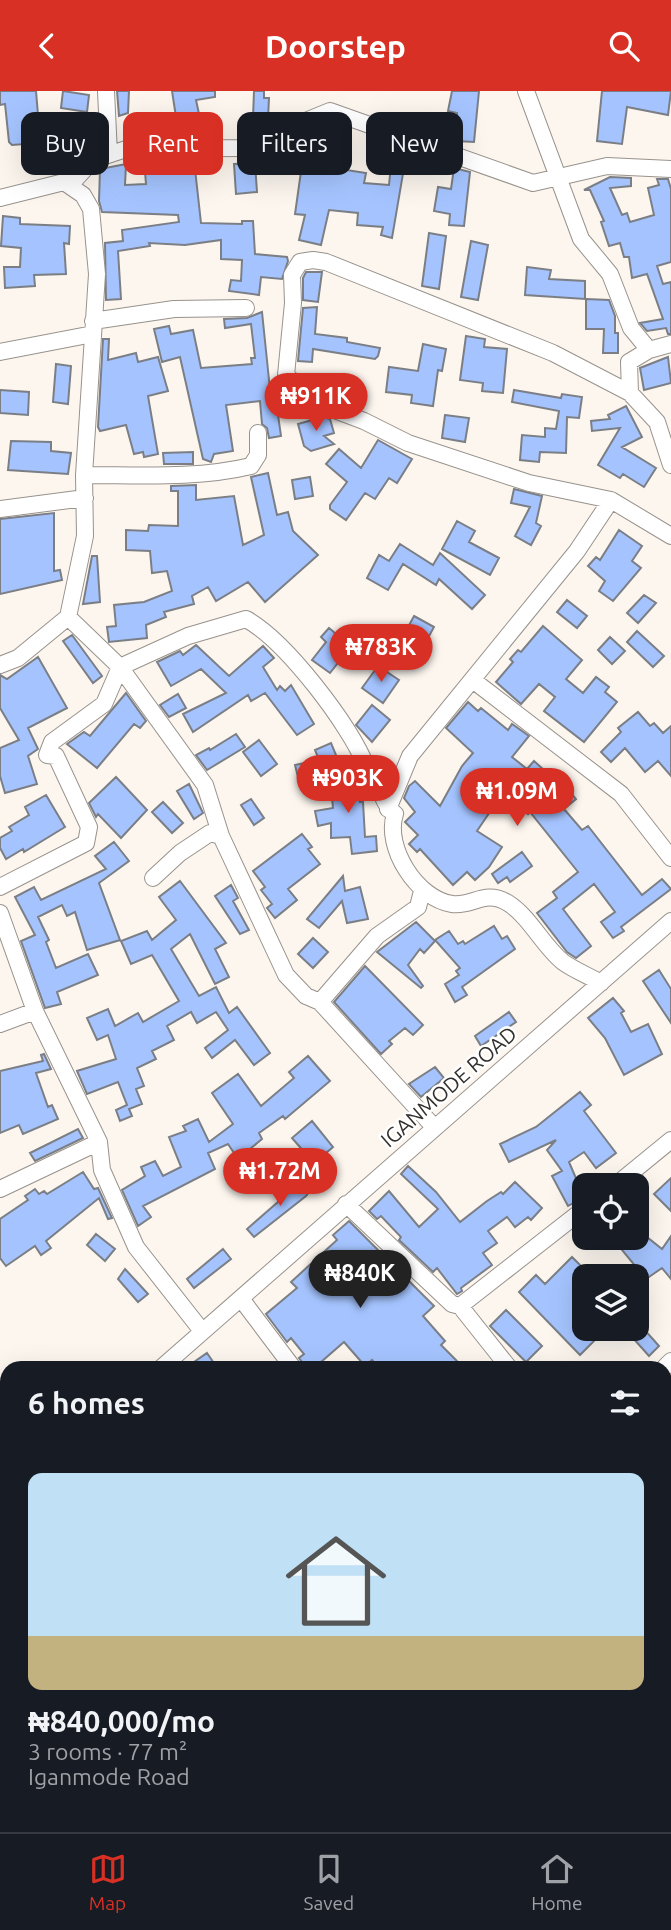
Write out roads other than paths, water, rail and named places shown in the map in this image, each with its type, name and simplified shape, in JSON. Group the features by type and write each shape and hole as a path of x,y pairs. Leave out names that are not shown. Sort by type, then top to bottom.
{"street":[{"path":"106,91 107,112"},
{"path":"526,91 556,178 581,239 610,274 631,328 649,350"},
{"path":"109,154 126,149 165,147 240,148 330,111 533,183 607,166 671,169"},
{"path":"71,184 79,175"},
{"path":"0,198 53,183 71,184 91,209 97,275 84,475 85,536 68,617 18,658 0,665"},
{"path":"671,465 657,422 630,393 553,353 326,262 313,260 300,263 292,275 293,303 286,375 307,391 316,403 364,421 408,443 529,483 611,500 671,535"},
{"path":"0,352 174,309 246,308"},
{"path":"630,393 629,362 649,350 671,344"},
{"path":"84,475 216,472 251,466 258,455 258,433"},
{"path":"0,509 85,498"},
{"path":"388,809 410,756 474,681 577,551 611,500"},
{"path":"68,617 120,667 205,785 221,836 286,975 306,996 320,1003 434,1128"},
{"path":"0,887 86,843 89,827 56,757 47,755 52,742 104,704 120,667 188,636 237,620 250,621 316,685 367,768 375,775 388,809 394,814 390,827 403,862 422,891 450,904 464,904 481,896 509,904 563,962 601,983"},
{"path":"474,681 621,794 671,858"},
{"path":"153,879 180,853 210,832 221,836"},
{"path":"320,1003 377,936 418,907 422,891"},
{"path":"0,913 34,1011 99,1142 103,1170 136,1247 202,1331"},
{"name":"IGANMODE ROAD","path":"169,1361 242,1300 346,1204 671,921"},
{"path":"0,1024 34,1011"},
{"path":"631,1173 671,1140"},
{"path":"0,1189 99,1142"},
{"path":"346,1204 452,1304 460,1306 504,1361"},
{"path":"460,1306 572,1218"},
{"path":"242,1300 288,1361"}]}
